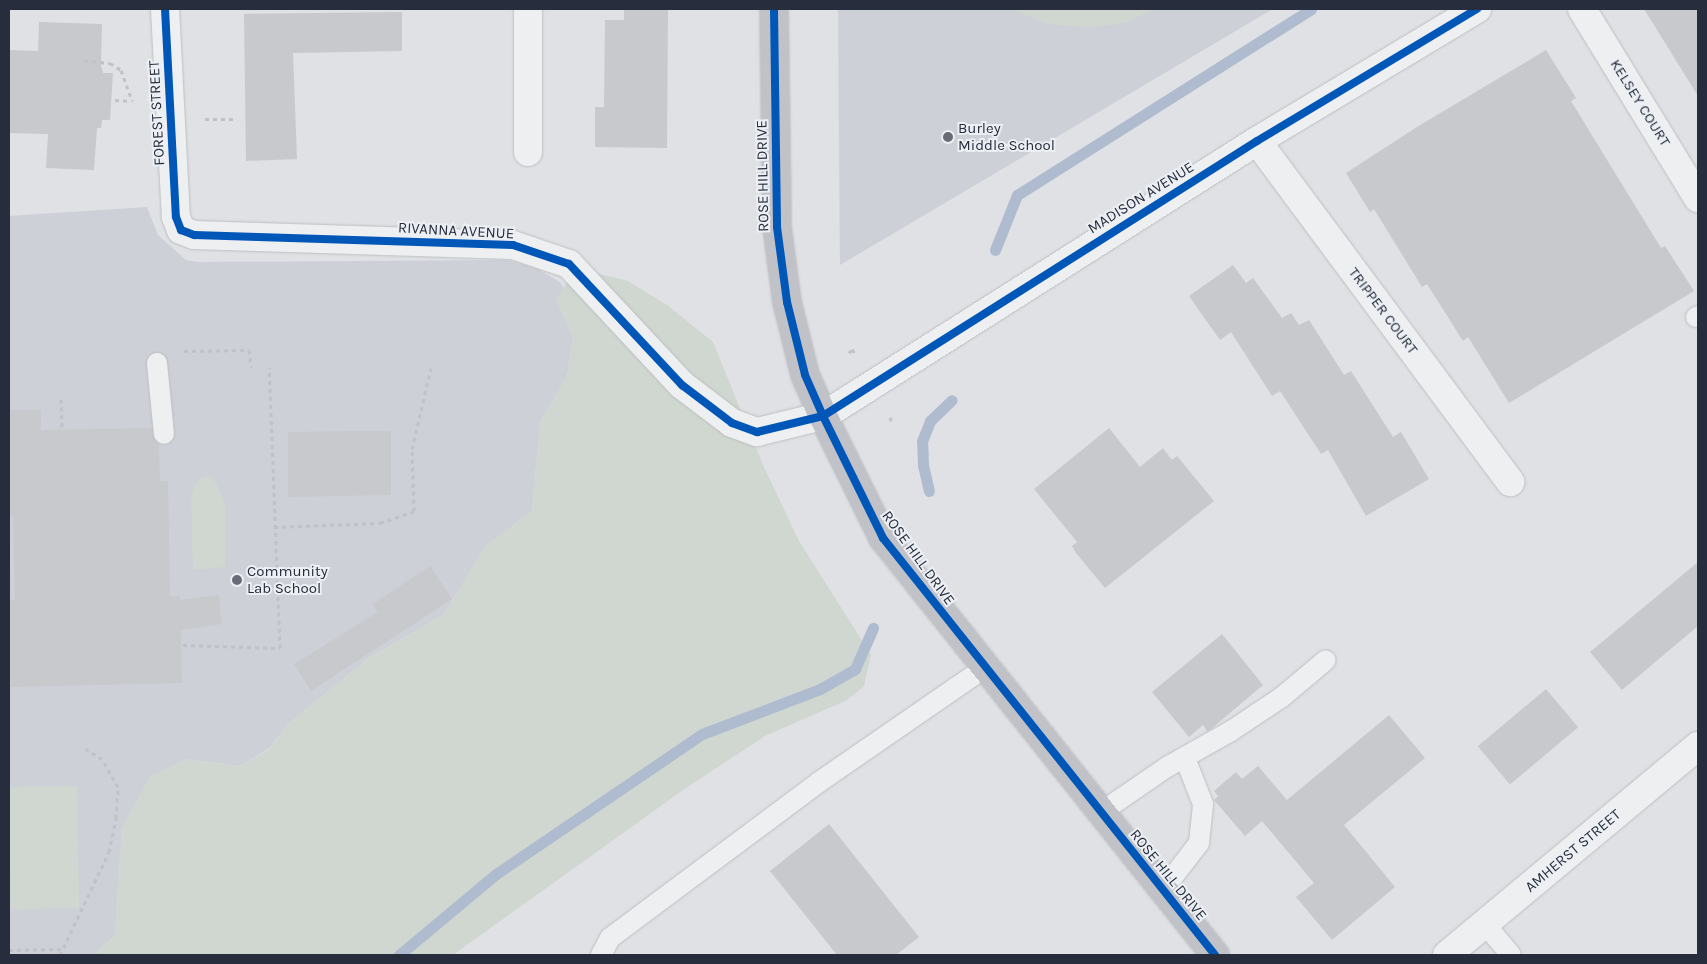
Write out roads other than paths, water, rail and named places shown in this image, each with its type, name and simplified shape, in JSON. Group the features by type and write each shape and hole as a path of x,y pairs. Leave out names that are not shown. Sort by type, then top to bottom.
{"street":[{"name":"FOREST STREET","path":"165,9 176,217"},
{"path":"528,9 528,152"},
{"name":"ROSE HILL DRIVE","path":"774,9 777,228 787,302 806,375 822,416 883,538 984,668 1215,955"},
{"name":"MADISON AVENUE","path":"822,416 1257,141 1477,9"},
{"name":"KELSEY COURT","path":"1582,9 1698,198"},
{"name":"TRIPPER COURT","path":"1257,141 1510,482"},
{"name":"RIVANNA AVENUE","path":"176,217 181,230 194,235 513,245 569,264 682,385 732,423 757,432 822,416"},
{"name":"AMHERST STREET","path":"1447,955 1698,746"}],"lane":[{"path":"157,363 164,434"},
{"path":"1100,813 1282,697 1326,660"},
{"path":"601,955 610,938 819,782 984,668"},
{"path":"1163,890 1199,843 1203,804 1185,758"},
{"path":"1485,924 1511,955"}],"waterway":[{"path":"995,250 1017,195 1311,9"},
{"path":"929,491 923,465 922,441 930,421 952,400"},
{"path":"399,955 496,874 702,734 820,689 855,669 873,628"}],"place":[{"name":"Burley Middle School","path":"948,137"},
{"name":"Community Lab School","path":"237,580"}]}
